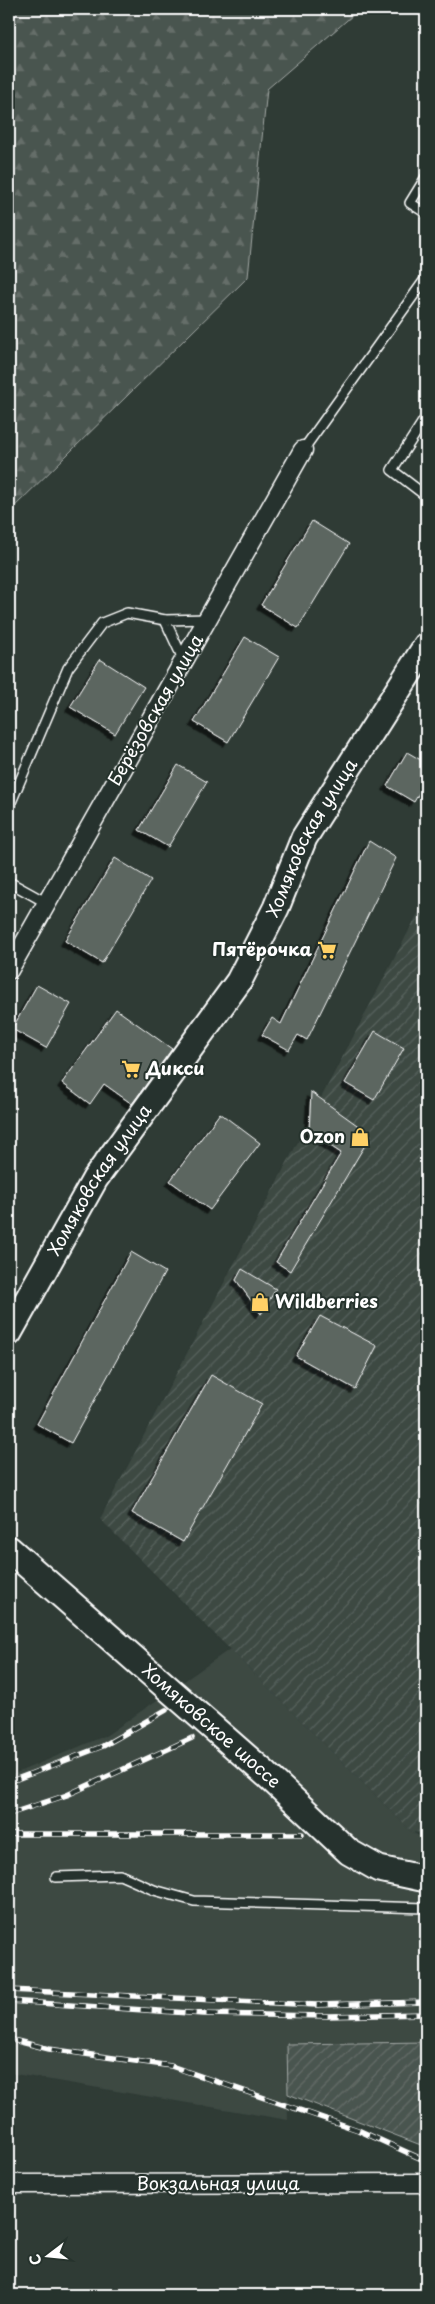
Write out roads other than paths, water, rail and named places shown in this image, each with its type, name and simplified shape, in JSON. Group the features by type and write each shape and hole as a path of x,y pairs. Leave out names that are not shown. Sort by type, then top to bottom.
{"street":[{"name":"Берёзовская улица","path":"9,970 303,450"},
{"name":"Хомяковская улица","path":"9,1333 95,1179 239,981 276,908 304,838 426,646"},
{"name":"Хомяковское шоссе","path":"9,1550 267,1775 348,1852 379,1869 426,1879"},
{"name":"Вокзальная улица","path":"9,2184 426,2183"}],"lane":[{"path":"426,177 410,202 426,213"},
{"path":"303,450 426,278"},
{"path":"426,416 392,470 426,496"},
{"path":"9,806 68,668 102,622 127,613 165,620 207,619"},
{"path":"165,620 184,661"},
{"path":"9,882 47,903"},
{"path":"56,1877 120,1876 154,1890 194,1901 426,1908"}],"railway":[{"path":"9,1782 103,1746 166,1710"},
{"path":"9,1814 67,1795 192,1738"},
{"path":"9,1834 302,1834"},
{"path":"9,1990 317,2005 426,2002"},
{"path":"9,2001 204,2014 328,2016 426,2014"},
{"path":"9,2039 49,2049 171,2066 358,2130 426,2161"}],"place":[{"name":"Пятёрочка","path":"327,950"},
{"name":"Дикси","path":"131,1069"},
{"name":"Ozon","path":"360,1137"},
{"name":"Wildberries","path":"260,1302"}]}
